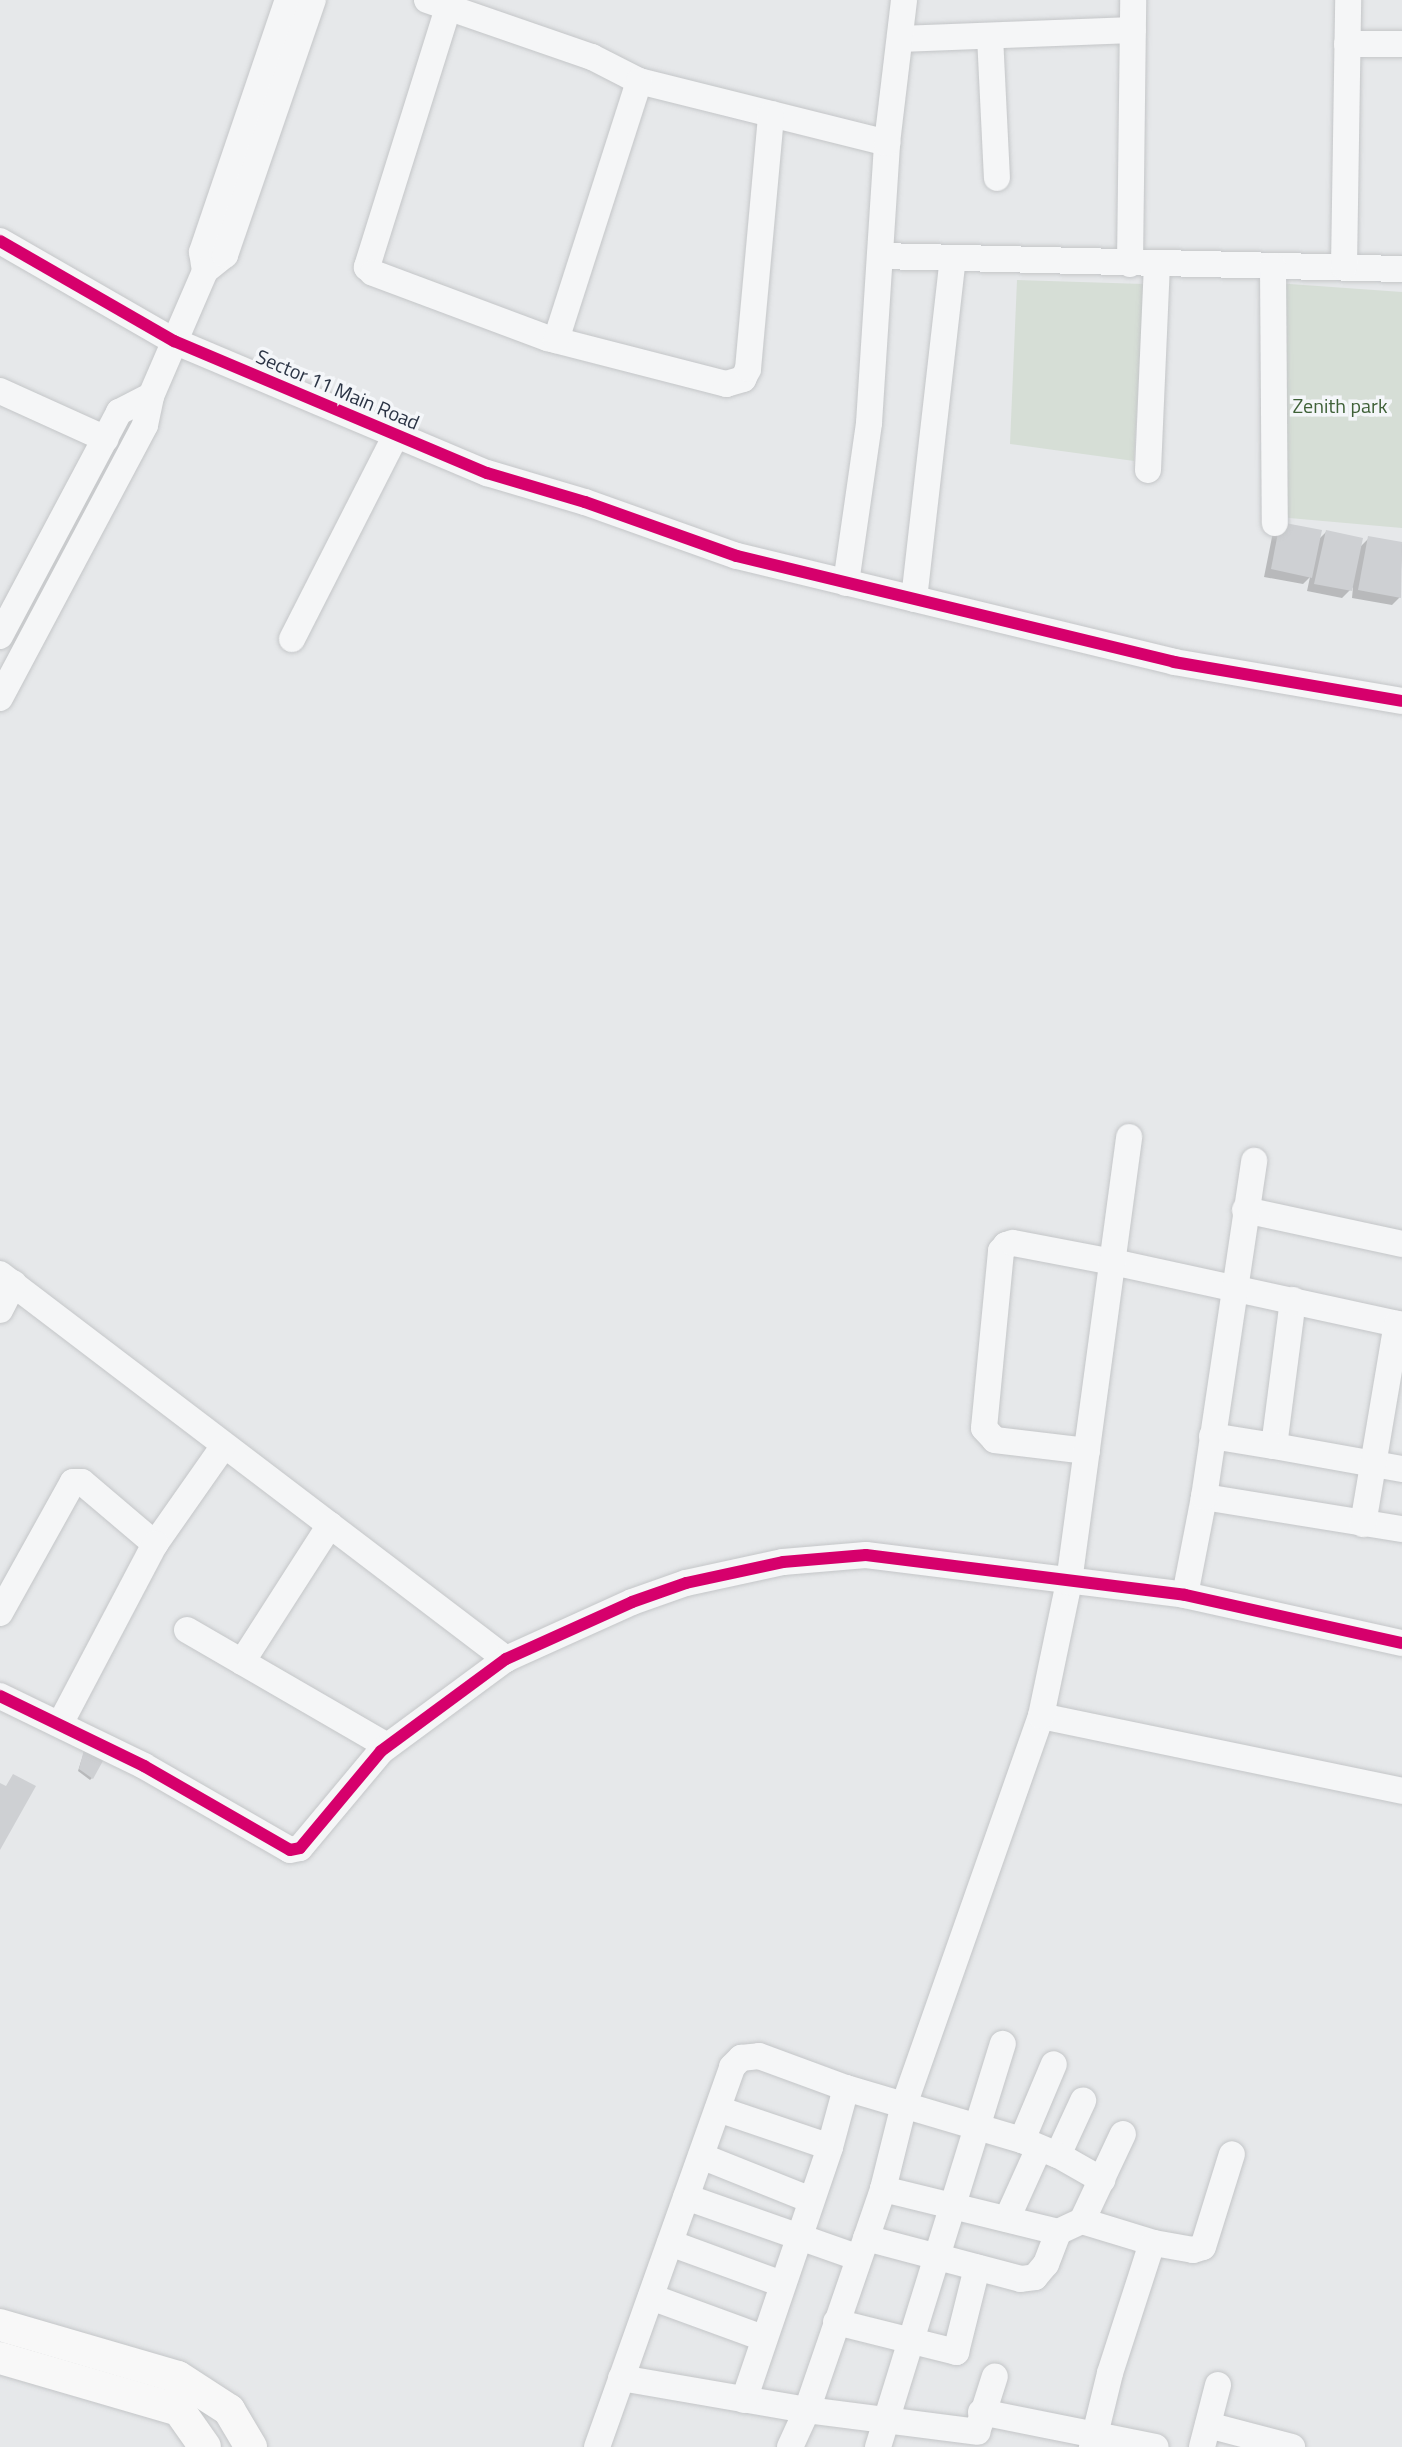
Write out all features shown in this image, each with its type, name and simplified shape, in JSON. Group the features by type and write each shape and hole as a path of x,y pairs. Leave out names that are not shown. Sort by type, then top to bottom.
{"main road":[{"path":"0,2325 178,2377 229,2410 251,2447"},
{"path":"0,2358 179,2410 205,2447"}],"street":[{"path":"205,271 202,252 288,0"},
{"path":"0,698 145,425 151,396 205,271 225,255 313,0"},
{"path":"846,583 869,423 887,143 904,0"},
{"path":"1130,264 1133,0"},
{"path":"1344,267 1348,0"},
{"path":"771,114 748,369 743,379 726,384 556,340 373,273 367,267 438,2 592,57 639,81 771,114 887,143"},
{"path":"900,39 1133,30"},
{"path":"990,36 997,178"},
{"path":"1347,44 1402,44"},
{"path":"556,340 639,81"},
{"name":"Sector 11 Main Road","path":"0,241 174,341 487,473 585,502 737,556 1174,662 1402,701"},
{"path":"880,256 1402,269"},
{"path":"914,599 953,258"},
{"path":"1148,470 1157,265"},
{"path":"1273,266 1275,523"},
{"path":"0,391 106,439"},
{"path":"0,636 119,412 151,396"},
{"path":"292,639 396,435"},
{"path":"790,2447 807,2410 883,2189 904,2105 1041,1716 1069,1582 1129,1137"},
{"path":"1185,1595 1204,1497 1254,1161"},
{"path":"1245,1210 1402,1244"},
{"path":"1087,1451 995,1440 984,1428 1001,1251 1013,1243 1399,1324 1363,1524"},
{"path":"0,1310 7,1278 223,1447 506,1659"},
{"path":"1274,1446 1293,1300"},
{"path":"1212,1436 1402,1469"},
{"path":"60,1724 155,1544 223,1447"},
{"path":"0,1613 73,1482 82,1482 155,1544"},
{"path":"1204,1497 1402,1529"},
{"path":"242,1662 330,1525"},
{"path":"0,1696 144,1766 290,1850 300,1848 387,1746 506,1659 632,1602 686,1583 813,1557 866,1555 1185,1595 1402,1641"},
{"path":"187,1630 387,1746"},
{"path":"1041,1716 1402,1791"},
{"path":"878,2447 1003,2044"},
{"path":"597,2447 732,2067 741,2058 759,2056 846,2088 1040,2148 1102,2180"},
{"path":"1007,2219 1040,2148 1054,2064"},
{"path":"744,2400 830,2147 846,2088"},
{"path":"1040,2148 1083,2101"},
{"path":"718,2109 830,2147"},
{"path":"883,2189 1058,2232 1082,2221 1123,2134"},
{"path":"1082,2221 1154,2243 1193,2250 1203,2247 1232,2154"},
{"path":"701,2156 811,2200"},
{"path":"686,2197 799,2237 937,2257 1021,2279 1035,2277 1046,2264 1058,2232"},
{"path":"670,2243 782,2284"},
{"path":"1094,2440 1110,2373 1154,2243"},
{"path":"836,2322 956,2352 977,2268"},
{"path":"651,2297 763,2338"},
{"path":"978,2430 995,2376"},
{"path":"621,2378 807,2410 1153,2447"},
{"path":"1218,2385 1205,2436 1292,2447"}],"green space":[{"path":"1017,280 1144,284 1134,461 1010,444"},
{"name":"Zenith park","path":"1276,283 1402,292 1402,528 1278,517"}],"building":[{"path":"1280,522 1322,530 1312,578 1271,569"},
{"path":"1326,530 1363,538 1352,591 1314,584"},
{"path":"1368,536 1402,542 1401,598 1358,590"},
{"path":"84,1750 104,1759 93,1779 79,1769"},
{"path":"13,1774 36,1786 0,1850 0,1783 6,1786"}],"cycle path":[{"path":"0,241 174,341 487,473 585,502 737,556 1174,662 1402,701"},
{"path":"0,1696 144,1766 290,1850 300,1848 381,1751 506,1659 632,1602 686,1583 783,1562 866,1555 1185,1595 1402,1643"}]}
